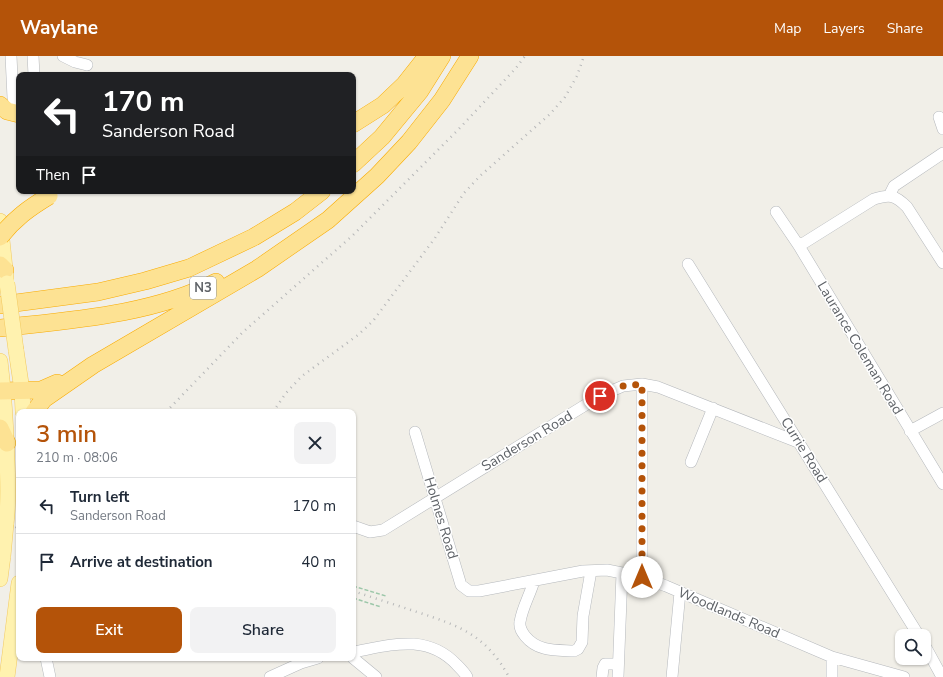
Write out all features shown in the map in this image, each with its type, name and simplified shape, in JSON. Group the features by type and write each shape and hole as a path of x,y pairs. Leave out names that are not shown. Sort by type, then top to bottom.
{"highway":[{"path":"356,114 378,100 426,56"},
{"path":"356,122 383,105 404,86 426,56"},
{"path":"356,161 382,137 420,91 442,56"},
{"name":"N3","path":"356,193 377,176 409,142 442,100 470,56"},
{"path":"0,105 7,111 16,113"},
{"path":"2,391 41,390 48,388 93,365 257,269 328,220 377,176"},
{"path":"1,230 30,207 54,194"},
{"name":"N3","path":"0,305 98,292 145,281 189,268 254,237 295,212 318,194"},
{"name":"N3","path":"0,328 97,317 152,305 202,289 251,264 326,217 355,194"},
{"path":"36,409 44,399 93,365"}],"main road":[{"path":"1,230 4,272 22,390 23,409"},
{"path":"0,361 4,487 3,556 0,579"},
{"path":"7,677 16,606"}],"street":[{"path":"11,56 13,98 16,101"},
{"path":"33,56 34,72"},
{"path":"63,56 75,62 87,65"},
{"path":"939,117 943,129"},
{"path":"889,196 894,186 943,153"},
{"path":"799,246 874,199 894,196 907,207 943,263"},
{"name":"Laurance Coleman Road","path":"776,212 799,246 910,432 943,484"},
{"name":"Currie Road","path":"688,264 915,629"},
{"path":"642,384 642,577"},
{"name":"Sanderson Road","path":"356,527 370,532 383,530 600,396 623,386 642,384 658,387 800,443"},
{"path":"691,462 713,408"},
{"path":"910,432 943,413"},
{"name":"Holmes Road","path":"414,432 460,585 469,591 478,591"},
{"name":"Woodlands Road","path":"478,591 591,571 606,570 622,572 642,577 680,592 832,657 904,677"},
{"path":"534,581 522,615 520,624 521,631 535,646 541,648 574,651 578,649 582,642 583,616 591,571"},
{"path":"618,677 622,572"},
{"path":"672,677 680,592"},
{"path":"356,651 403,643 420,644 438,650 452,660 467,677"},
{"path":"832,657 832,677"},
{"path":"931,657 942,677"},
{"path":"356,660 376,677"},
{"path":"47,661 50,677"},
{"path":"270,677 301,661"},
{"path":"602,677 605,664 618,664"}],"path":[{"path":"356,587 386,596"},
{"path":"356,599 381,607"}],"railway":[{"path":"169,409 243,332 351,237 456,132 516,68 525,56"},
{"path":"275,409 286,393 302,376 358,335 373,321 435,238 464,193 480,176 550,114 565,97 577,76 584,56"},
{"path":"0,537 16,528"},
{"path":"356,592 446,622 470,634 491,651 509,677"}],"route":[{"path":"600,396 623,386 642,384 642,577"}]}
